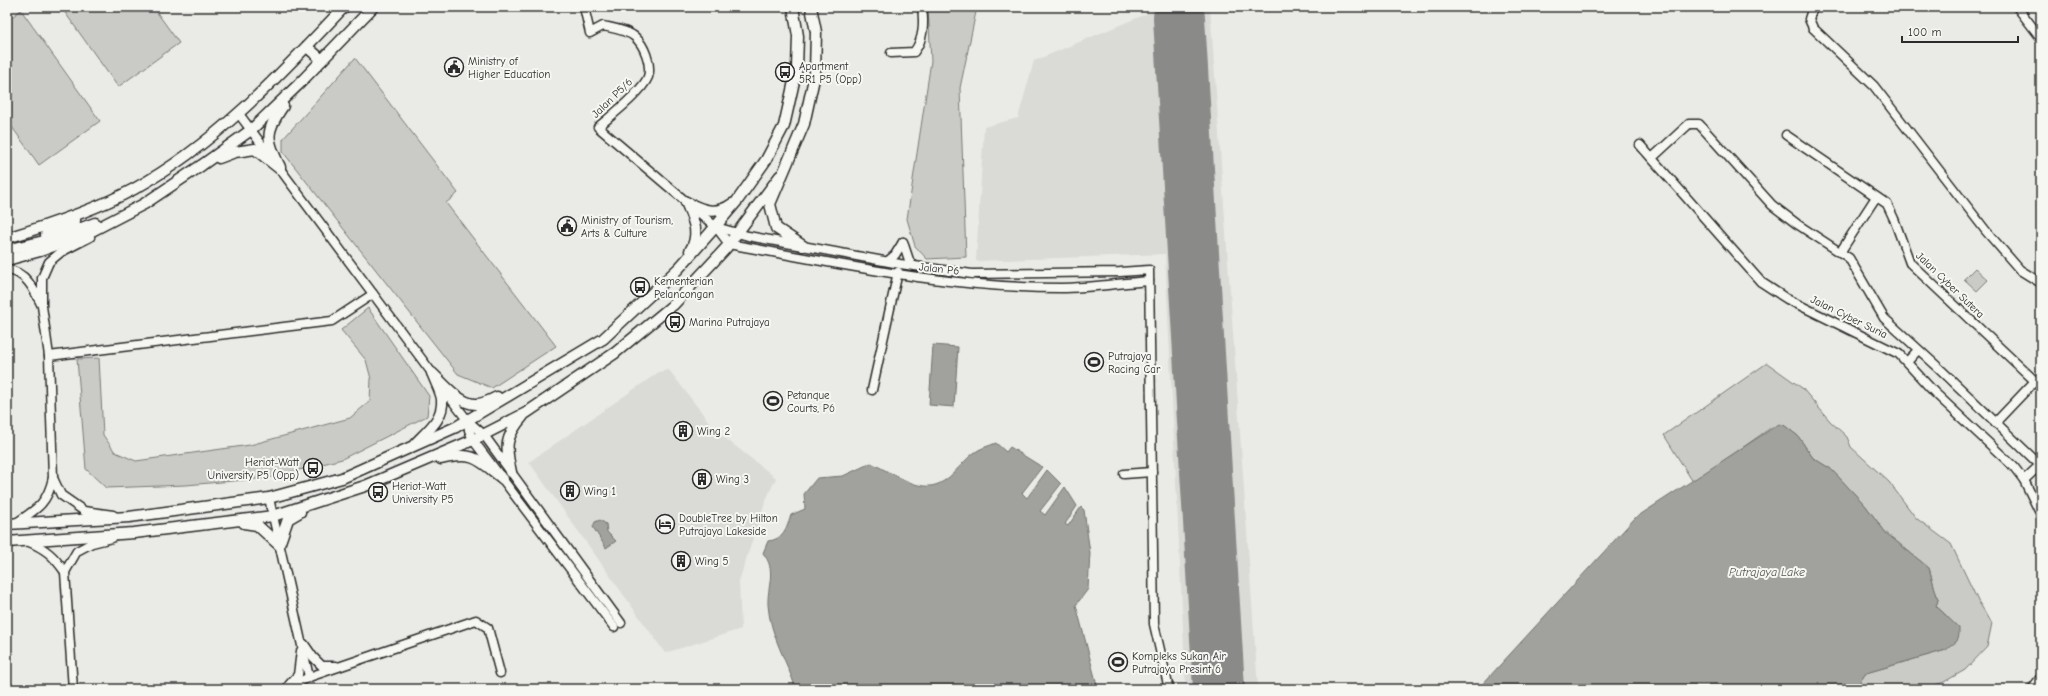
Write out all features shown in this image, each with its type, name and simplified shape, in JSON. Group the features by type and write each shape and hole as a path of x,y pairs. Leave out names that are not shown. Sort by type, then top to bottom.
{"street":[{"path":"9,249 78,220 178,162 239,114 307,47 344,7"},
{"path":"11,524 41,506 50,493 54,478 49,356 42,306 42,278 49,262 62,252 117,223 251,130 373,7"},
{"name":"Jalan P5/6","path":"584,7 590,33 603,26 635,36 644,48 648,60 648,76 636,93 598,127 716,226"},
{"path":"11,524 129,517 269,498 342,478 468,421 537,380 603,338 679,268 737,201 766,160 784,126 797,68 798,36 792,7"},
{"path":"803,246 776,228 773,221 770,204 780,176 804,124 810,103 815,74 816,32 811,7"},
{"path":"891,53 914,52 918,47 922,36 922,7"},
{"path":"1809,7 1812,10 1809,19 1813,28 1874,86 1991,236 2020,270 2041,283"},
{"path":"2017,7 2041,38"},
{"path":"307,47 322,60"},
{"path":"280,169 269,144 271,123 298,84"},
{"path":"239,114 468,421 484,435 507,476"},
{"path":"1652,158 1689,124 1700,124 1772,204 1797,224 1841,251 1849,258 1884,318 2041,466 2024,480"},
{"name":"Jalan Cyber Sutera","path":"1786,135 1887,204 1910,264 2038,383"},
{"name":"Jalan Cyber Suria","path":"1640,145 1766,286 1787,299 1899,354 1934,392 2014,467 2024,480 2041,515"},
{"path":"9,249 52,239 90,226 137,202 202,165 234,152 255,149 280,169"},
{"path":"7,542 134,532 235,522 273,516 314,504 365,486 418,465 484,435 526,413 615,353 665,312 729,244 780,176"},
{"path":"7,238 71,217 133,189"},
{"path":"1841,251 1876,197"},
{"path":"686,202 705,211 716,212 727,208 737,201"},
{"path":"679,268 694,245 696,236 695,223 686,202"},
{"path":"7,260 40,252 86,234 144,204"},
{"path":"716,226 729,244"},
{"name":"Jalan P6","path":"716,226 737,234 888,262 972,274 1120,272 1149,270 1149,281 1062,288 980,284 897,275 729,244"},
{"path":"888,262 895,255 903,242 912,265"},
{"path":"872,390 900,264"},
{"path":"7,270 14,271 25,278 33,288 42,306"},
{"path":"1149,281 1154,624 1169,689"},
{"path":"49,356 327,322 332,321 373,294"},
{"path":"1907,362 1918,350"},
{"path":"432,373 462,400 473,404 489,401 537,380"},
{"path":"409,449 437,422 441,412 442,399 432,373"},
{"path":"1995,423 2038,383"},
{"path":"507,476 506,446 508,436 526,413"},
{"path":"468,421 469,430 473,440 507,476 617,625"},
{"path":"418,465 456,456 470,456 507,476"},
{"path":"1124,474 1152,472"},
{"path":"54,478 61,494 84,511 129,517"},
{"path":"269,498 302,640 309,677"},
{"path":"279,545 288,519 314,504"},
{"path":"235,522 257,525 279,545"},
{"path":"65,572 77,551 92,543 134,532"},
{"path":"27,541 46,549 56,559 65,572 73,689"},
{"path":"286,689 309,677 476,620 482,622 488,628 500,673"},
{"path":"302,640 322,666 342,666"},
{"path":"286,689 298,675 302,640"},
{"path":"2032,689 2041,677"}],"shaded area":[{"path":"61,7 153,7 179,43 118,87"},
{"path":"928,7 977,7 960,88 966,257 927,259 915,246 907,219 931,61"},
{"path":"1163,7 1210,7 1258,689 1186,689 1165,254 976,261 984,127 1018,118 1034,61"},
{"path":"21,10 100,121 39,165 7,120 7,21"},
{"path":"355,58 458,193 446,203 556,346 492,388 458,374 283,152 283,139"},
{"path":"1975,268 1988,280 1977,291 1964,279"},
{"path":"368,308 429,396 427,416 342,459 268,478 186,485 106,488 86,469 77,359 99,358 103,435 115,452 136,461 250,445 350,418 370,401 371,379 366,360 341,330"},
{"path":"1767,363 1802,388 1830,421 1847,437 1851,447 1889,482 1916,518 1951,544 1978,601 1992,623 1987,647 1965,670 1944,682 1923,689 1855,689 1866,673 1946,650 1948,617 1936,606 1938,600 1929,568 1886,533 1865,505 1831,469 1813,458 1798,436 1785,426 1772,427 1693,482 1664,435"},
{"name":"DoubleTree by Hilton Putrajaya Lakeside","path":"669,370 716,431 776,478 765,502 739,581 741,629 665,653 529,462 659,372"}],"water":[{"path":"933,345 958,347 954,407 929,405"},
{"name":"Putrajaya Lake","path":"1779,424 1785,426 1798,436 1813,458 1831,469 1865,505 1886,533 1929,568 1938,600 1936,606 1959,628 1957,641 1946,650 1866,673 1855,689 1478,689 1635,518"},
{"path":"996,443 1006,452 1010,447 1042,467 1022,493 1027,498 1047,470 1061,484 1040,511 1045,515 1065,487 1077,506 1065,524 1068,526 1081,507 1084,510 1090,553 1088,589 1076,605 1098,689 796,689 779,648 769,616 768,598 770,566 763,553 768,541 777,538 784,532 791,515 805,509 804,494 817,478 843,476 871,463 912,483 928,486 936,485 950,476 976,451"},
{"path":"600,520 606,524 607,532 616,541 606,548 593,527 595,522"}],"runway":[{"path":"1179,18 1219,689"}],"place":[{"name":"Ministry of Higher Education","path":"454,67"},
{"name":"Apartment 5R1 P5 (Opp)","path":"785,72"},
{"name":"Ministry of Tourism, Arts & Culture","path":"567,226"},
{"name":"Kementerian Pelancongan","path":"640,287"},
{"name":"Marina Putrajaya","path":"675,322"},
{"name":"Putrajaya Racing Car","path":"1094,362"},
{"name":"Petanque Courts, P6","path":"773,401"},
{"name":"Wing 2","path":"683,431"},
{"name":"Heriot-Watt University P5 (Opp)","path":"313,468"},
{"name":"Wing 3","path":"702,479"},
{"name":"Wing 1","path":"570,491"},
{"name":"Heriot-Watt University P5","path":"378,492"},
{"name":"DoubleTree by Hilton Putrajaya Lakeside","path":"665,524"},
{"name":"Wing 5","path":"681,561"},
{"name":"Kompleks Sukan Air Putrajaya Presint 6","path":"1118,662"}]}
